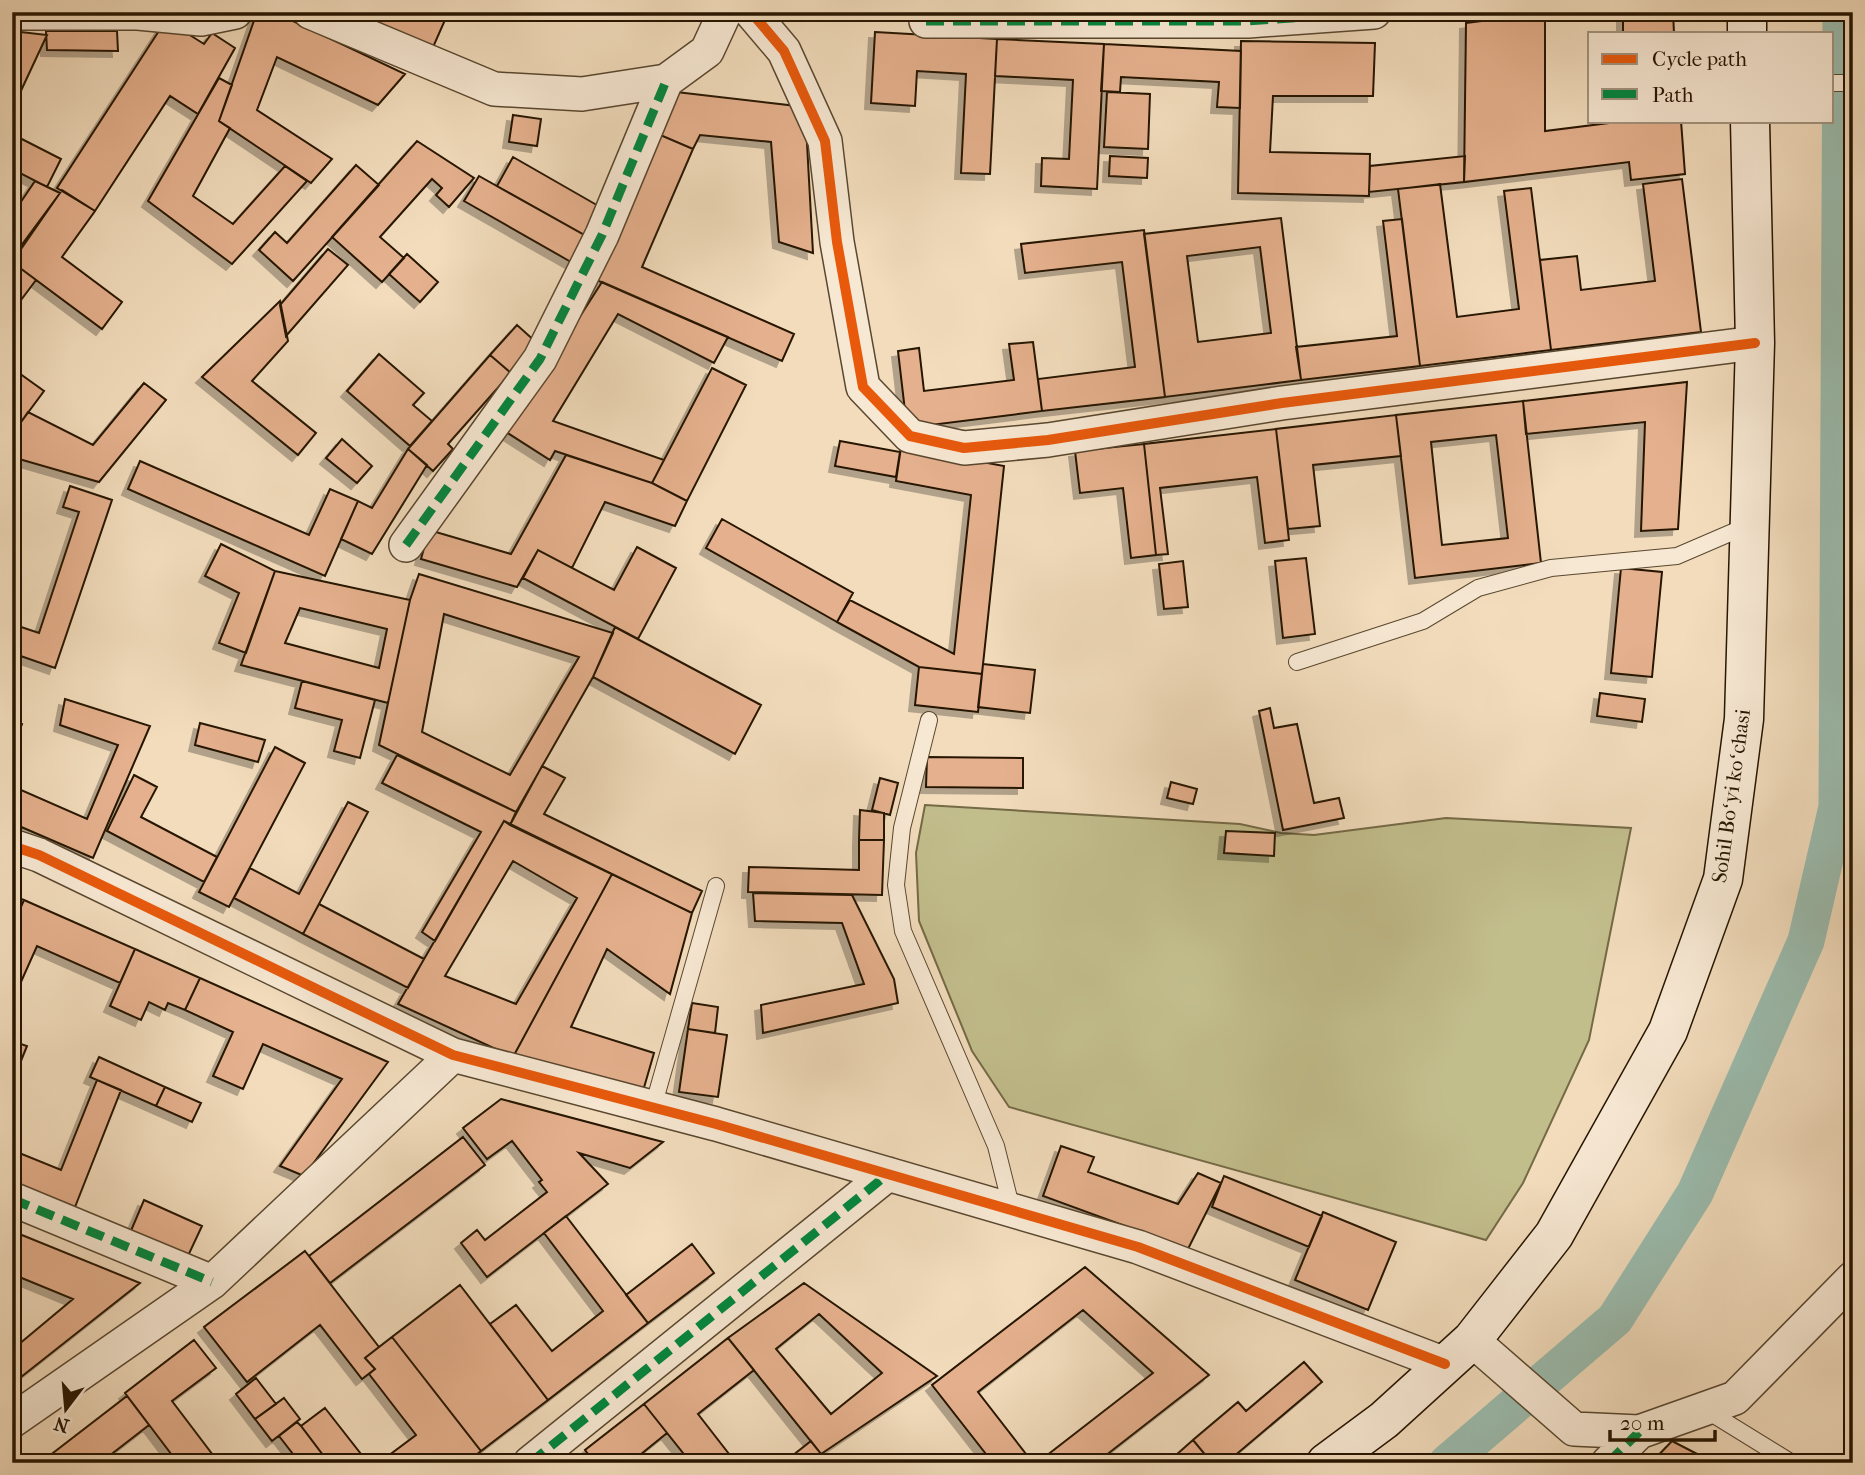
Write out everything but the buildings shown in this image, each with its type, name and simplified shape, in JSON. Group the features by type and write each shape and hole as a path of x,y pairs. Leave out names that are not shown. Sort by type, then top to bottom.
{"main road":[{"path":"1747,12 1748,32"},
{"name":"Sohil Boʻyi koʻchasi","path":"1326,1463 1384,1420 1459,1352 1554,1235 1668,1031 1723,880 1744,719 1755,343 1750,122"}],"street":[{"path":"12,13 138,13 201,19 235,12"},
{"path":"310,12 494,89 582,94 666,81 707,51 725,12"},
{"path":"751,12 785,51 825,141 837,242 863,387 910,436 964,447 1048,440 1282,403 1755,343"},
{"path":"926,22 1248,21 1374,12"},
{"path":"406,545 540,359 601,235 666,81"},
{"path":"12,846 51,861 453,1055 653,1107 1139,1247 1459,1352 1574,1429 1639,1432 1735,1398 1853,1279"},
{"path":"12,1421 212,1282 453,1055"},
{"path":"530,1463 888,1174"},
{"path":"12,1199 212,1282"},
{"path":"1608,1463 1639,1432"}],"lane":[{"path":"1834,83 1853,83"},
{"path":"1297,662 1423,621 1478,588 1551,568 1677,556 1749,524"},
{"path":"929,720 902,828 896,885 903,931 996,1146 1012,1210"},
{"path":"653,1107 716,886"},
{"path":"1704,1409 1792,1463"}],"shaded area":[{"path":"925,805 1240,824 1281,833 1314,835 1446,818 1631,828 1589,1040 1523,1183 1486,1240 1009,1107 972,1051 919,921 916,853"}],"waterway":[{"path":"1447,1463 1615,1319 1695,1193 1806,941 1837,807 1841,12"}],"marked path":[{"path":"926,21 1248,21 1374,12"},
{"path":"406,545 540,359 602,235 666,81"},
{"path":"530,1463 888,1174"},
{"path":"12,1199 212,1282"},
{"path":"1608,1463 1639,1432"}],"cycle path":[{"path":"751,12 784,51 825,141 837,242 863,387 910,436 964,448 1048,440 1282,403 1755,343"},
{"path":"12,846 39,855 453,1055 716,1124 1138,1247 1445,1364"}]}
